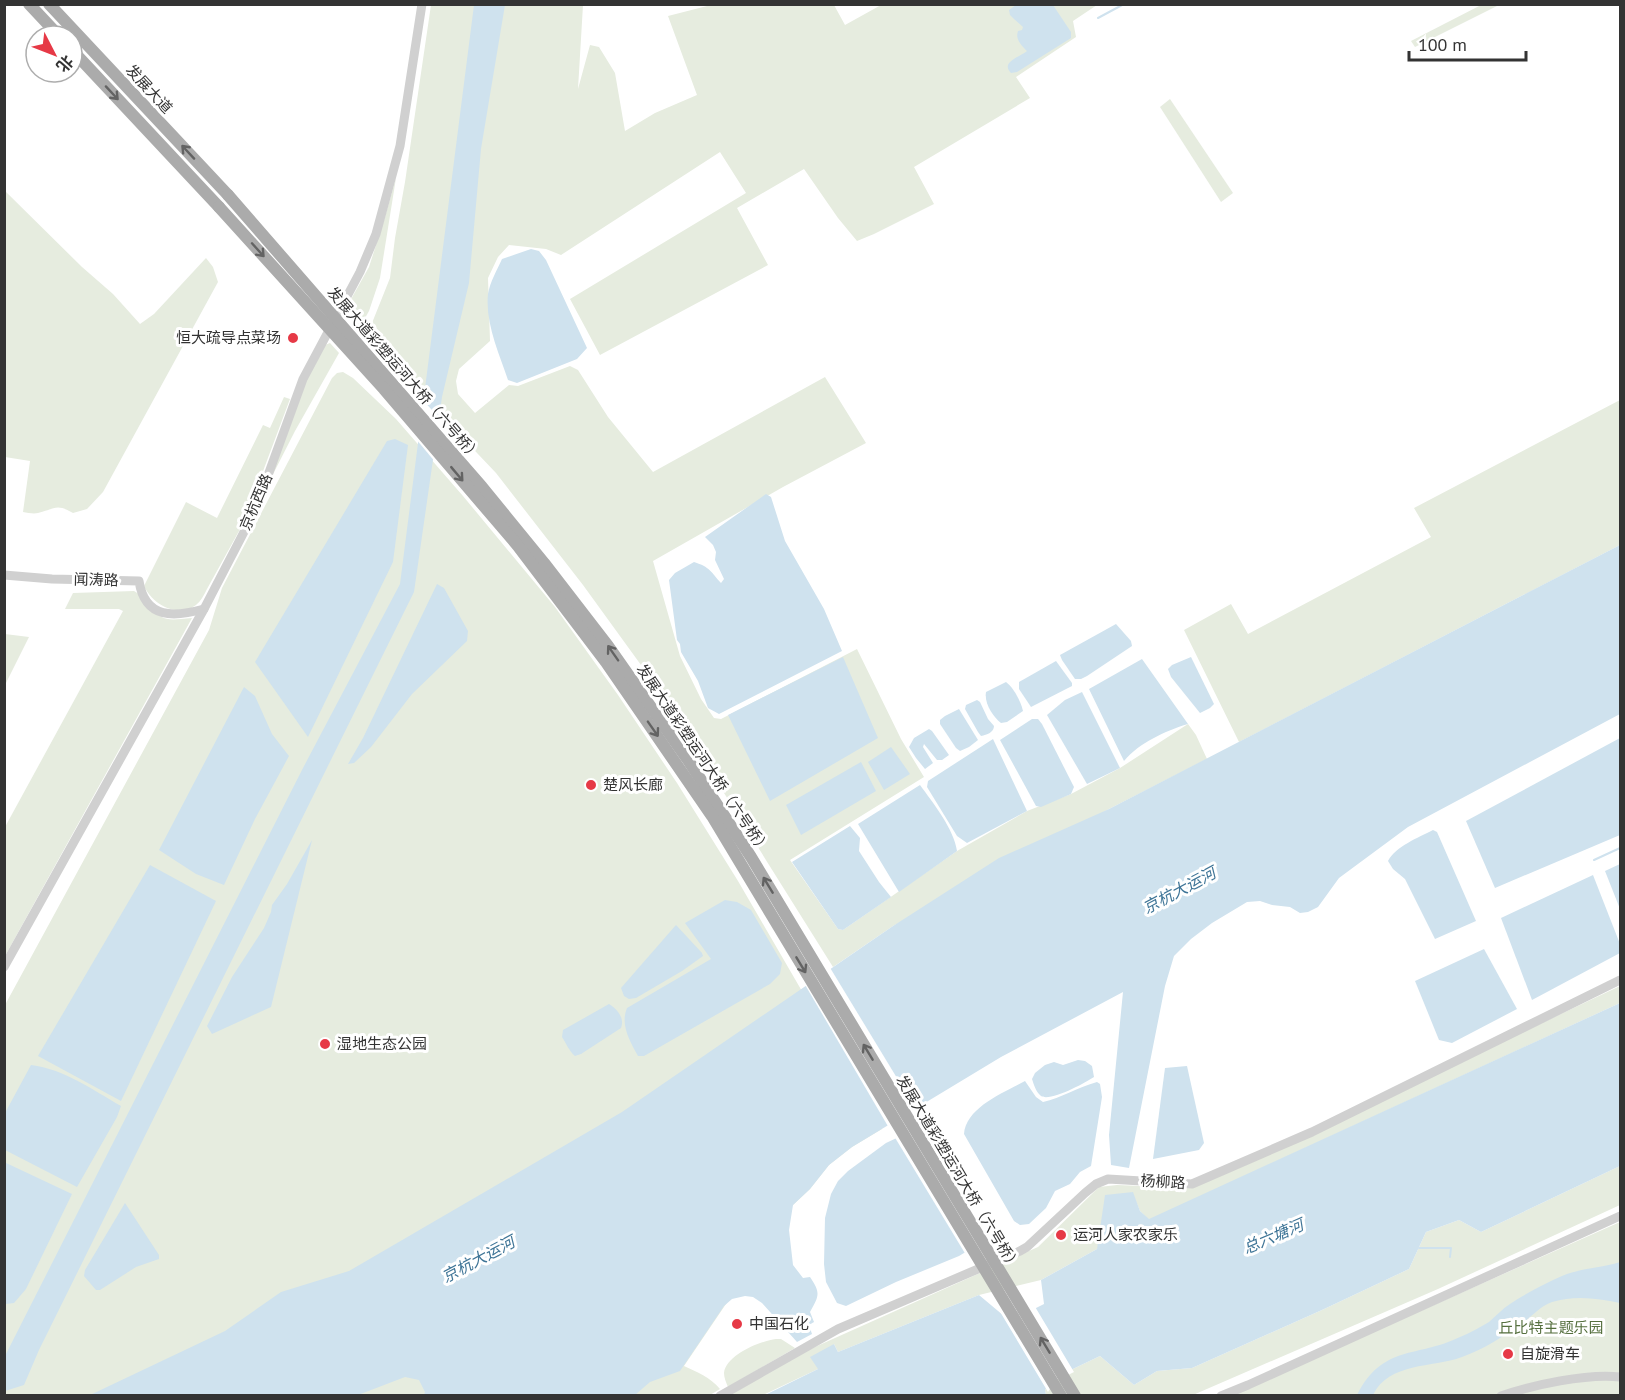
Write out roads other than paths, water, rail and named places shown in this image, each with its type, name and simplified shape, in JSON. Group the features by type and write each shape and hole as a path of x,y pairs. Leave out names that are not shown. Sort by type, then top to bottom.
{"main road":[{"path":"29,4 48,24"},
{"name":"发展大道","path":"49,4 228,195"},
{"name":"发展大道","path":"84,63 219,207"},
{"name":"发展大道彩塑运河大桥（六号桥）","path":"228,195 482,487 544,563 635,684 751,857 1075,1395"},
{"name":"发展大道彩塑运河大桥（六号桥）","path":"219,207 384,389 481,502 518,546 606,662 712,816 1061,1395"}],"street":[{"name":"京杭西路","path":"4,967 204,609 259,500 303,379 360,272 376,234 400,146 422,4"},
{"name":"闻涛路","path":"4,575 52,579 139,581 142,594 159,611 174,615 204,609"},
{"name":"杨柳路","path":"720,1395 838,1329 1020,1251 1035,1240 1084,1192 1102,1181 1108,1179 1192,1184 1312,1132 1620,980"},
{"path":"1221,1395 1248,1385 1620,1216"},
{"path":"1501,1395 1570,1380 1620,1377"}],"water":[{"path":"474,5 505,5 481,149 469,283 442,397 414,592 39,1350 24,1385 5,1391 5,1356 303,768 400,584"},
{"path":"1016,5 1053,5 1071,32 1071,38 1017,72 1011,73 1008,69 1009,63 1027,51 1017,37 1018,31 1023,27 1010,15 1009,10"},
{"path":"531,249 539,251 546,260 587,348 577,359 517,383 508,380 497,349 489,316 488,294 502,259"},
{"path":"395,439 408,445 393,562 308,737 255,662 387,441"},
{"path":"766,494 771,497 785,541 824,609 842,651 719,714 708,708 698,681 681,652 677,640 669,580 675,573 694,562 707,568 721,583 724,579 715,560 716,552 705,537"},
{"name":"京杭大运河","path":"1620,545 1620,714 1408,827 1339,878 1318,907 1300,913 1290,907 1260,901 1247,902 1191,939 1174,956 1165,986 1129,1168 1111,1165 1109,1135 1123,992 1001,1057 852,1147 829,1165 810,1189 793,1205 789,1230 793,1265 803,1278 810,1277 818,1295 810,1312 814,1322 809,1325 812,1334 797,1342 762,1303 753,1297 745,1296 732,1299 724,1306 680,1371 650,1382 635,1395 424,1395 425,1392 419,1380 405,1377 358,1395 88,1396 225,1331 281,1292 349,1271 622,1112 893,926 999,858 1109,809"},
{"path":"437,584 444,588 468,631 467,641 412,694 371,747 354,763 348,764 363,738"},
{"path":"1116,624 1131,641 1132,646 1087,676 1075,679 1060,655"},
{"path":"843,657 878,738 770,801 728,715"},
{"path":"1191,657 1214,704 1200,713 1171,677 1168,669"},
{"path":"1142,659 1188,724 1153,738 1124,761 1089,689"},
{"path":"1056,661 1072,686 1031,707 1019,689 1019,682"},
{"path":"1006,682 1017,695 1023,711 1007,722 1001,723 986,701 986,692"},
{"path":"244,687 255,696 272,734 289,756 255,819 224,885 196,874 159,850"},
{"path":"1082,692 1120,768 1087,784 1047,715 1065,700"},
{"path":"977,700 994,726 990,733 981,736 965,709 966,705"},
{"path":"959,709 978,740 960,751 940,724 940,720 945,716"},
{"path":"1032,719 1038,719 1042,724 1074,787 1071,794 1041,807 1036,806 1000,740"},
{"path":"929,729 949,755 942,760 937,760 924,744 923,747 933,763 925,769 909,747 914,738"},
{"path":"1620,738 1620,835 1495,888 1466,821"},
{"path":"993,739 1027,811 967,843 957,836 927,787 928,781"},
{"path":"891,747 910,774 884,790 868,762"},
{"path":"861,762 876,791 801,835 786,805"},
{"path":"920,785 947,825 957,851 899,892 858,824"},
{"path":"850,826 860,838 859,851 891,897 843,930 838,929 792,862"},
{"path":"1433,830 1437,832 1476,921 1435,939 1405,879 1393,869 1388,861 1396,851"},
{"path":"312,840 271,1007 212,1034 207,1026 232,977 264,928 272,905"},
{"path":"1620,864 1620,909 1605,871"},
{"path":"150,865 216,901 121,1101 38,1056"},
{"path":"1593,875 1620,944 1620,953 1532,1000 1501,918"},
{"path":"725,900 737,902 751,910 782,963 780,974 770,984 644,1056 638,1056 625,1027 627,1008 711,959 685,923"},
{"path":"676,925 703,956 636,998 629,999 624,996 621,988"},
{"path":"1484,949 1517,1009 1452,1043 1439,1040 1415,981"},
{"name":"总六塘河","path":"1620,1003 1620,1166 1481,1232 1459,1220 1426,1232 1409,1269 1322,1310 1192,1368 1157,1371 1134,1385 1100,1356 1052,1379 1045,1390 1046,1395 763,1396 818,1369 810,1357 834,1344 838,1352 979,1295 1010,1321 1044,1304 1041,1280 1097,1249 1105,1195 1133,1192 1140,1211 1149,1219"},
{"path":"609,1004 620,1014 621,1028 575,1056 562,1037 563,1030"},
{"path":"1078,1060 1085,1061 1092,1066 1094,1077 1059,1094 1045,1097 1039,1094 1032,1079 1035,1073 1045,1065 1054,1062 1063,1065"},
{"path":"31,1065 67,1076 121,1106 77,1187 5,1150 5,1113"},
{"path":"1187,1066 1204,1143 1199,1150 1153,1159 1165,1068"},
{"path":"1025,1081 1036,1097 1043,1102 1097,1082 1100,1084 1102,1097 1091,1166 1080,1172 1070,1184 1055,1191 1046,1208 1029,1224 1020,1225 1014,1221 964,1134 966,1124 979,1108 997,1095"},
{"path":"920,1127 989,1238 959,1256 846,1306 837,1303 826,1282 824,1264 825,1218 831,1194 838,1181 848,1171 886,1143"},
{"path":"4,1162 72,1194 26,1289 14,1303 6,1304 4,1304"},
{"path":"125,1203 159,1255 159,1259 136,1267 100,1290 96,1290 84,1276 85,1270"},
{"path":"1620,1262 1620,1303 1586,1298 1569,1298 1552,1302 1508,1333 1478,1350 1462,1357 1400,1371 1380,1384 1373,1395 1357,1395 1378,1367 1390,1360 1467,1334 1489,1322 1515,1300 1562,1276"}],"waterway":[{"path":"1098,18 1124,4"},
{"path":"1594,860 1620,848"},
{"path":"1419,1248 1451,1248 1450,1257"}],"place":[{"name":"恒大疏导点菜场","path":"293,338"},
{"name":"楚风长廊","path":"591,785"},
{"name":"湿地生态公园","path":"325,1044"},
{"name":"运河人家农家乐","path":"1061,1235"},
{"name":"中国石化","path":"737,1324"},
{"name":"自旋滑车","path":"1508,1354"}],"park label":[{"name":"丘比特主题乐园","path":"1551,1328"}]}
